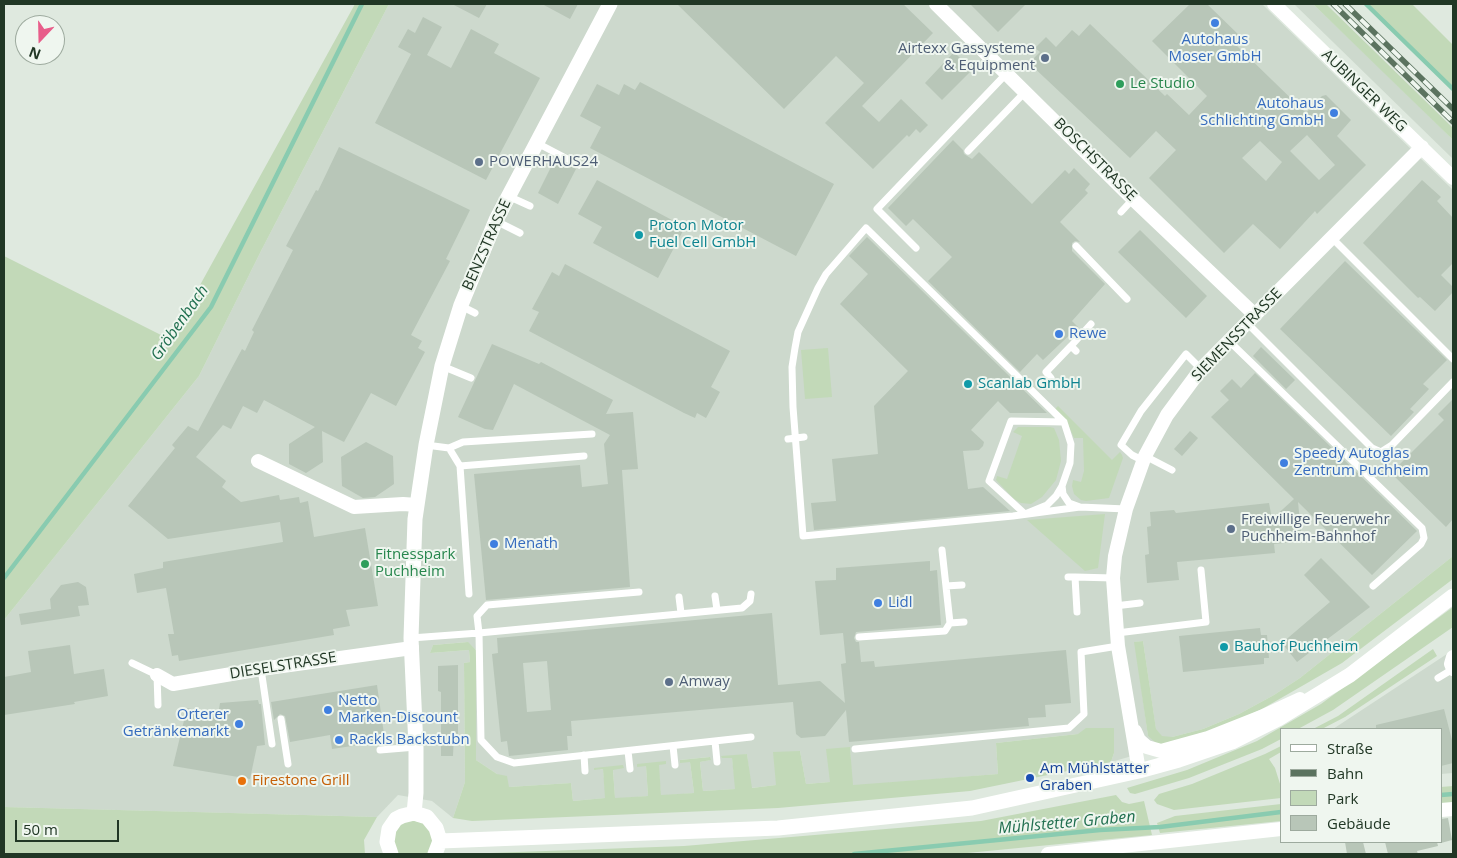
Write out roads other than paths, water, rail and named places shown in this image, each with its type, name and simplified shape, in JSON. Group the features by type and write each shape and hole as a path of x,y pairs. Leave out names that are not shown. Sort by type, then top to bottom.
{"street":[{"name":"BENZSTRASSE","path":"414,813 416,747 411,643 417,505 426,445 442,366 461,305 496,220 610,4"},
{"name":"BOSCHSTRASSE","path":"936,4 1026,91 1042,112 1066,137 1134,199 1251,319"},
{"name":"AUBINGER WEG","path":"1274,4 1453,178"},
{"name":"SIEMENSSTRASSE","path":"1139,771 1118,640 1113,578 1115,556 1126,509 1144,459 1167,415 1201,369 1422,147"},
{"path":"258,461 354,507 417,505"},
{"path":"391,854 387,842 389,829 396,819 414,813 427,818 436,828 437,848 778,828 972,808 1139,771 1232,742 1278,719 1350,675 1453,596"},
{"name":"DIESELSTRASSE","path":"157,675 173,684 411,643"},
{"path":"1453,657 1451,664 1453,669"},
{"path":"1132,725 1138,740 1147,747 1161,751 1208,738 1350,675"},
{"path":"1048,854 1157,848 1280,828"}],"lane":[{"path":"916,248 877,209 1007,73"},
{"path":"968,152 1026,91"},
{"path":"537,142 579,165"},
{"path":"508,196 530,206"},
{"path":"1121,212 1134,199"},
{"path":"496,220 520,233"},
{"path":"1025,514 1047,505 1062,486 1070,463 1071,444 1064,422 866,228 826,274 810,303 798,332 792,367 792,438 803,536 1025,514 1080,507 1126,509"},
{"path":"1332,238 1453,359"},
{"path":"1076,246 1128,299"},
{"path":"461,305 475,313"},
{"path":"1251,319 1372,448 1381,452 1392,445 1453,382"},
{"path":"1052,378 1046,372 1073,348 1091,324"},
{"path":"1229,341 1422,528 1424,538 1421,544 1373,586"},
{"path":"1172,470 1132,455 1121,445 1141,411 1186,354 1201,369"},
{"path":"442,366 470,378"},
{"path":"1025,514 989,481 1011,421 1064,422"},
{"path":"426,445 449,448 463,442 592,434"},
{"path":"792,438 804,437"},
{"path":"449,448 460,466 469,594"},
{"path":"460,466 584,456"},
{"path":"1062,486 1063,494 1069,503 1080,507"},
{"path":"859,637 945,631 950,623 942,550"},
{"path":"855,749 1069,728 1084,714 1081,652 1118,640 1206,622 1201,570"},
{"path":"1077,612 1072,577 1113,578"},
{"path":"946,586 962,585"},
{"path":"638,592 487,605 477,616 481,740 497,757 514,763 751,737"},
{"path":"411,643 479,633 742,608 750,600 751,594"},
{"path":"716,596 717,610"},
{"path":"680,598 681,613"},
{"path":"1115,606 1140,604"},
{"path":"950,623 964,622"},
{"path":"136,662 157,675 158,705"},
{"path":"261,669 272,744"},
{"path":"1438,678 1453,669"},
{"path":"281,719 288,764"},
{"path":"715,741 717,762"},
{"path":"674,746 675,765"},
{"path":"380,750 416,747"},
{"path":"628,751 630,769"},
{"path":"584,755 585,772"}],"waterway":[{"name":"Gröbenbach","path":"4,578 211,307 362,4"},
{"path":"1366,4 1453,89"},
{"name":"Mühlstetter Graben","path":"1442,795 1453,794"},
{"name":"Mühlstetter Graben","path":"854,854 1100,830 1160,827 1280,812"}],"railway":[{"path":"1333,4 1453,122"},
{"path":"1345,4 1453,109"}],"place":[{"name":"Autohaus Moser GmbH","path":"1215,23"},
{"name":"Airtexx Gassysteme & Equipment","path":"1045,58"},
{"name":"Le Studio","path":"1120,84"},
{"name":"Autohaus Schlichting GmbH","path":"1334,113"},
{"name":"POWERHAUS24","path":"479,162"},
{"name":"Proton Motor Fuel Cell GmbH","path":"639,235"},
{"name":"Rewe","path":"1059,334"},
{"name":"Scanlab GmbH","path":"968,384"},
{"name":"Speedy Autoglas Zentrum Puchheim","path":"1284,463"},
{"name":"Freiwillige Feuerwehr Puchheim-Bahnhof","path":"1231,529"},
{"name":"Menath","path":"494,544"},
{"name":"Fitnesspark Puchheim","path":"365,564"},
{"name":"Lidl","path":"878,603"},
{"name":"Bauhof Puchheim","path":"1224,647"},
{"name":"Amway","path":"669,682"},
{"name":"Netto Marken-Discount","path":"328,710"},
{"name":"Orterer Getränkemarkt","path":"239,724"},
{"name":"Rackls Backstubn","path":"339,740"},
{"name":"Am Mühlstätter Graben","path":"1030,778"},
{"name":"Firestone Grill","path":"242,781"}]}
